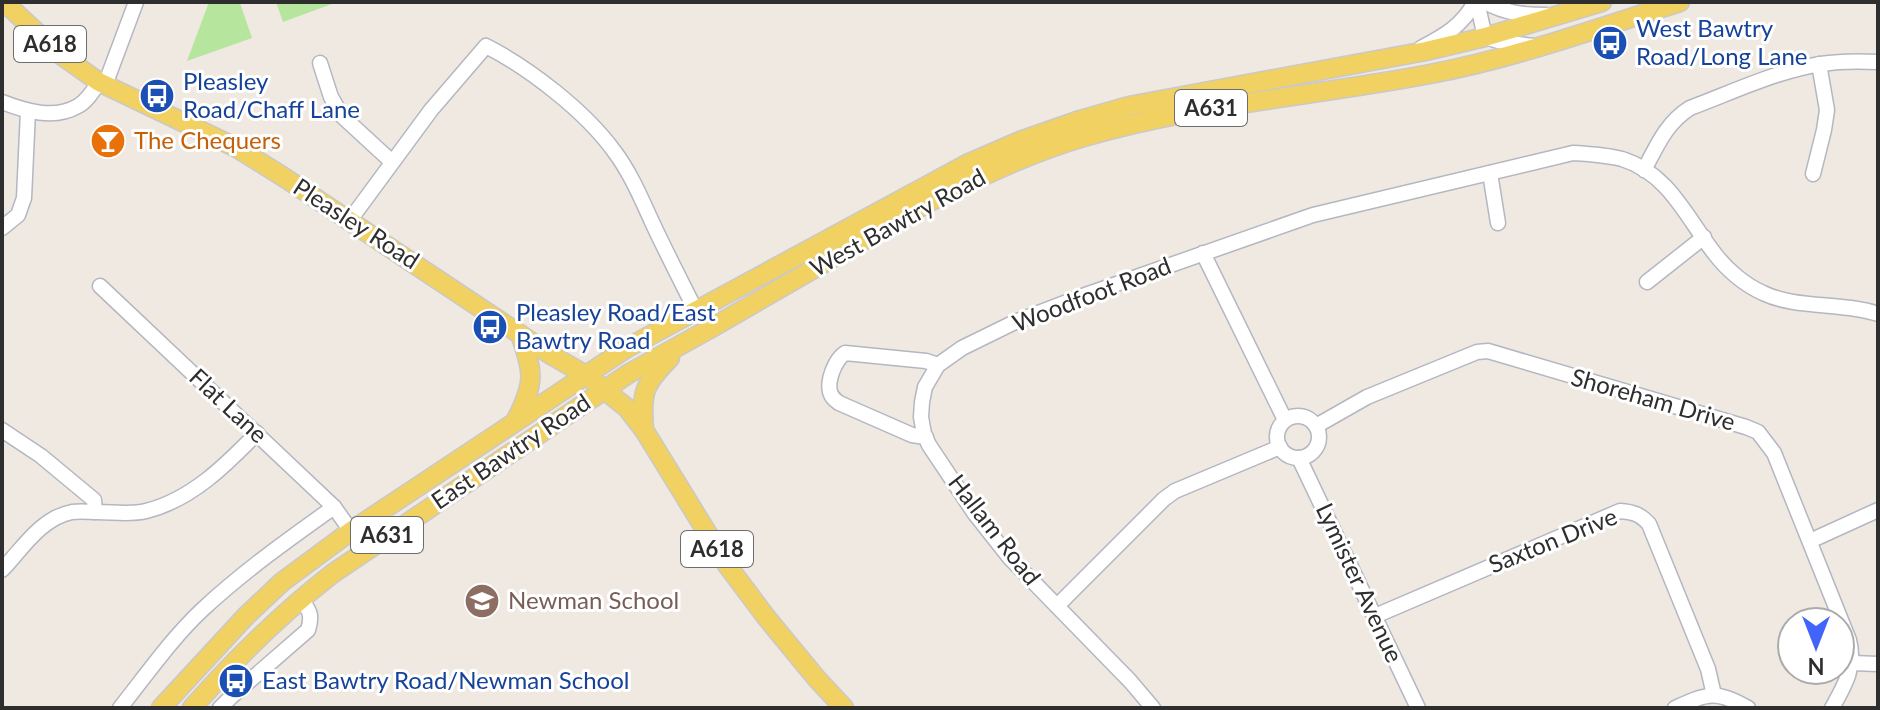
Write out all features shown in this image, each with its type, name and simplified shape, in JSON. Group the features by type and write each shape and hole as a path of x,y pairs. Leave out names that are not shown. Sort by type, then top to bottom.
{"main road":[{"name":"Pleasley Road","path":"4,2 61,55 102,84 237,148 554,358 586,375"},
{"name":"West Bawtry Road","path":"586,375 627,348 967,164 1020,141 1129,106 1406,55 1485,37 1602,2"},
{"name":"West Bawtry Road","path":"603,390 933,200 988,173 1083,137 1199,110 1431,74 1513,55 1680,2"},
{"path":"516,420 531,387 531,371 520,334"},
{"path":"644,430 645,390 657,371 683,345"},
{"name":"A618","path":"586,375 621,403 644,430 727,565 766,617 844,708"},
{"name":"East Bawtry Road","path":"161,708 273,591 351,531 586,375"},
{"name":"East Bawtry Road","path":"192,708 224,671 301,598 370,546 603,390"}],"street":[{"path":"2,102 46,114 78,106 102,84 136,2"},
{"path":"1476,2 1485,37"},
{"name":"A631","path":"1406,55 1452,31 1476,2"},
{"path":"1485,2 1519,15 1560,15"},
{"name":"A631","path":"1485,37 1533,46 1553,43"},
{"path":"350,220 431,110 486,46 555,92 614,150 631,177 696,311"},
{"path":"1644,170 1668,127 1678,115 1690,108 1781,74 1819,64 1878,62"},
{"path":"320,63 331,97 342,116 392,162"},
{"path":"1813,174 1827,110 1819,64"},
{"path":"2,228 18,215 24,198 28,111"},
{"name":"Woodfoot Road","path":"938,365 962,348 1015,322 1313,215 1573,153 1624,160 1660,181 1681,203 1716,255 1738,277 1762,293 1779,299 1878,314"},
{"path":"1490,173 1498,223"},
{"path":"1647,282 1704,237"},
{"path":"1203,253 1285,420"},
{"name":"Flat Lane","path":"100,286 334,507 351,531"},
{"name":"Shoreham Drive","path":"1316,426 1367,397 1477,352 1488,351 1746,427 1758,432 1774,453 1836,606"},
{"path":"926,437 912,435 839,403 832,397 829,387 837,359 845,353 926,361 938,365"},
{"name":"Hallam Road","path":"938,365 925,387 922,402 921,417 926,437 975,514 1009,557 1153,708"},
{"path":"1302,416 1313,421 1319,440 1317,447 1299,458 1288,455 1280,447 1277,432 1285,420 1302,416"},
{"path":"2,430 41,456 94,500 95,512"},
{"path":"2,570 54,518 73,512 134,513 161,506 201,484 257,433"},
{"path":"1057,606 1175,491 1280,447"},
{"name":"Lymister Avenue","path":"1299,458 1418,708"},
{"path":"120,708 202,610 250,567 334,507"},
{"path":"1810,541 1878,510"},
{"name":"Saxton Drive","path":"1375,616 1620,511 1631,512 1649,524 1708,669 1714,695"},
{"path":"220,708 308,630 310,612 301,598"},
{"path":"1856,663 1878,664"},
{"path":"1832,708 1844,686"},
{"path":"1675,708 1714,695 1727,697 1748,708"}],"green space":[{"path":"209,2 242,2 252,38 187,61"},
{"path":"276,2 337,2 283,22"}],"place":[{"name":"West Bawtry Road/Long Lane","path":"1610,43"},
{"name":"Pleasley Road/Chaff Lane","path":"157,96"},
{"name":"The Chequers","path":"108,141"},
{"name":"Pleasley Road/East Bawtry Road","path":"490,327"},
{"name":"Newman School","path":"482,601"},
{"name":"East Bawtry Road/Newman School","path":"236,681"}]}
